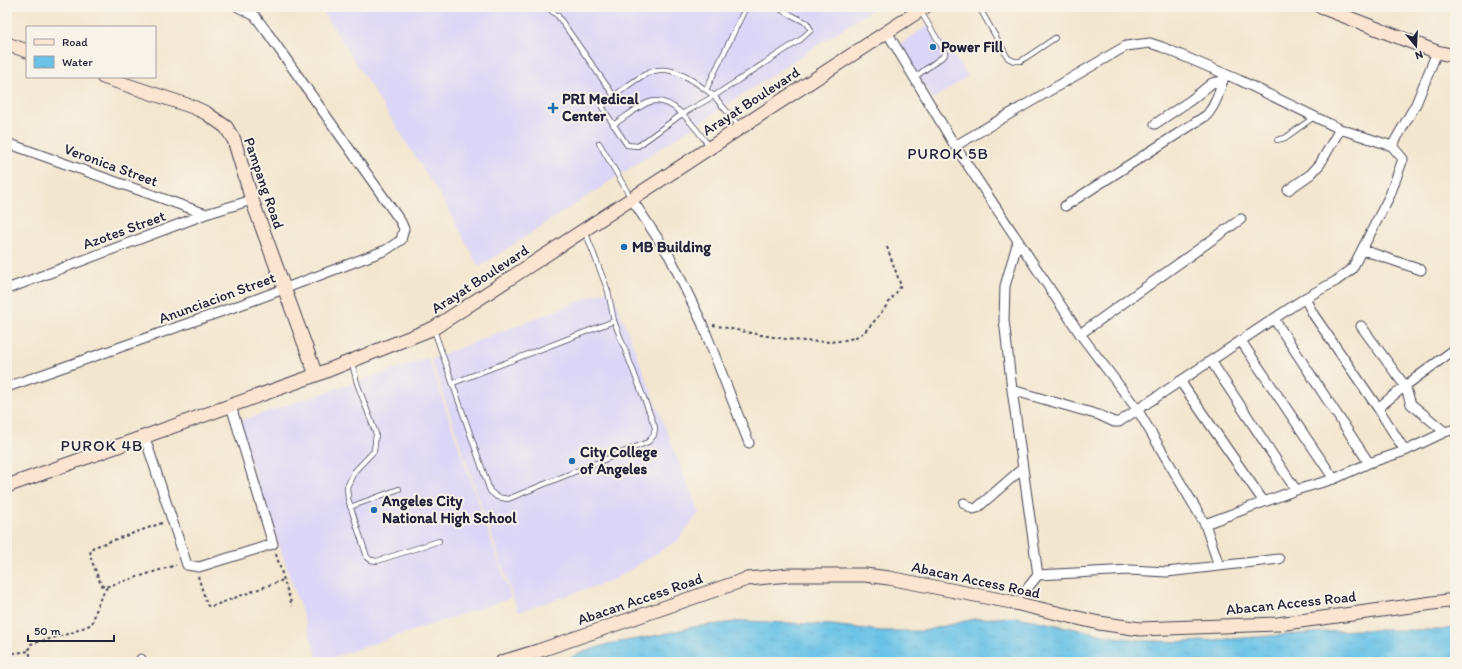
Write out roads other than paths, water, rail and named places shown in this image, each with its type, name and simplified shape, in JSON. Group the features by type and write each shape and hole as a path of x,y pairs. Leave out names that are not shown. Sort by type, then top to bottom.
{"street":[{"name":"Anunciacion Street","path":"7,387 284,289 386,250 401,240 404,229 401,222 255,16 238,7"},
{"path":"1321,7 1437,52 1455,56"},
{"name":"Arayat Boulevard","path":"7,486 145,438 352,362 434,328 922,9"},
{"path":"887,32 955,146 1080,334 1137,409 1205,524 1219,566"},
{"path":"955,146 1126,46 1150,43 1224,78 1239,80 1340,129 1392,146 1403,159 1390,195 1352,270 1274,318 1119,422 1114,422 1098,415 1012,390"},
{"path":"7,44 26,51"},
{"path":"1392,146 1416,104 1437,52"},
{"name":"Pampang Road","path":"106,78 193,107 206,113 226,127 234,140 252,200 316,375"},
{"path":"1156,124 1192,100 1212,83 1224,78"},
{"path":"1065,206 1207,115 1214,107 1224,78"},
{"path":"1288,190 1312,174 1320,164 1340,129"},
{"name":"Veronica Street","path":"7,142 206,214"},
{"path":"631,198 670,257 702,323 749,443"},
{"name":"Azotes Street","path":"7,289 206,214 252,200"},
{"path":"1080,334 1241,219"},
{"path":"1018,241 1005,286 1004,320 1012,390 1038,576"},
{"path":"1363,250 1421,270"},
{"path":"1305,298 1313,314 1378,408 1405,451"},
{"path":"1274,318 1369,463"},
{"path":"1361,326 1405,386 1411,404 1445,432"},
{"path":"1241,341 1334,479"},
{"path":"1378,408 1455,349"},
{"path":"1211,361 1296,490"},
{"path":"1180,381 1264,502"},
{"path":"145,438 187,566 195,568 272,544 231,406"},
{"path":"1205,524 1296,490 1334,479 1369,463 1405,451 1445,432 1455,429"},
{"path":"964,503 973,509 977,508 1023,468"},
{"path":"1026,590 1038,576 1130,570 1167,572 1279,559"},
{"name":"Abacan Access Road","path":"502,662 538,652 747,579 790,575 865,576 889,578 1011,602 1099,623 1140,629 1278,624 1455,600"}],"lane":[{"path":"547,7 558,16 614,96"},
{"path":"706,90 746,7"},
{"path":"740,128 714,96 675,72 659,70 640,78 614,96 602,107 623,141 627,145 638,146 682,114 714,96 800,40 811,30 807,23 776,7"},
{"path":"979,7 1008,58 1014,61 1021,61 1055,38"},
{"path":"915,77 945,55 945,52 922,9"},
{"path":"613,125 649,102 662,100 669,103 682,114 710,147"},
{"path":"1277,140 1285,138 1315,116"},
{"path":"599,143 631,198"},
{"path":"434,328 490,490 497,497 508,499 648,442 654,435 654,427 614,321 608,291 584,229"},
{"path":"453,383 614,321"},
{"path":"352,362 357,383 376,434 374,451 349,479 347,486 350,507 367,557 371,560 377,560 439,541"},
{"path":"350,507 399,489"}],"water":[{"path":"1018,617 1114,637 1149,641 1188,642 1354,630 1442,630 1455,627 1455,662 563,662 578,654 608,644 660,635 693,627 744,621 832,625 881,631 924,631 974,619"}],"place":[{"name":"Power Fill","path":"933,47"},
{"name":"PRI Medical Center","path":"553,108"},
{"name":"MB Building","path":"624,247"},
{"name":"City College of Angeles","path":"572,461"},
{"name":"Angeles City National High School","path":"374,510"}],"district":[{"name":"PUROK 5B","path":"948,153"},
{"name":"PUROK 4B","path":"102,445"}]}
